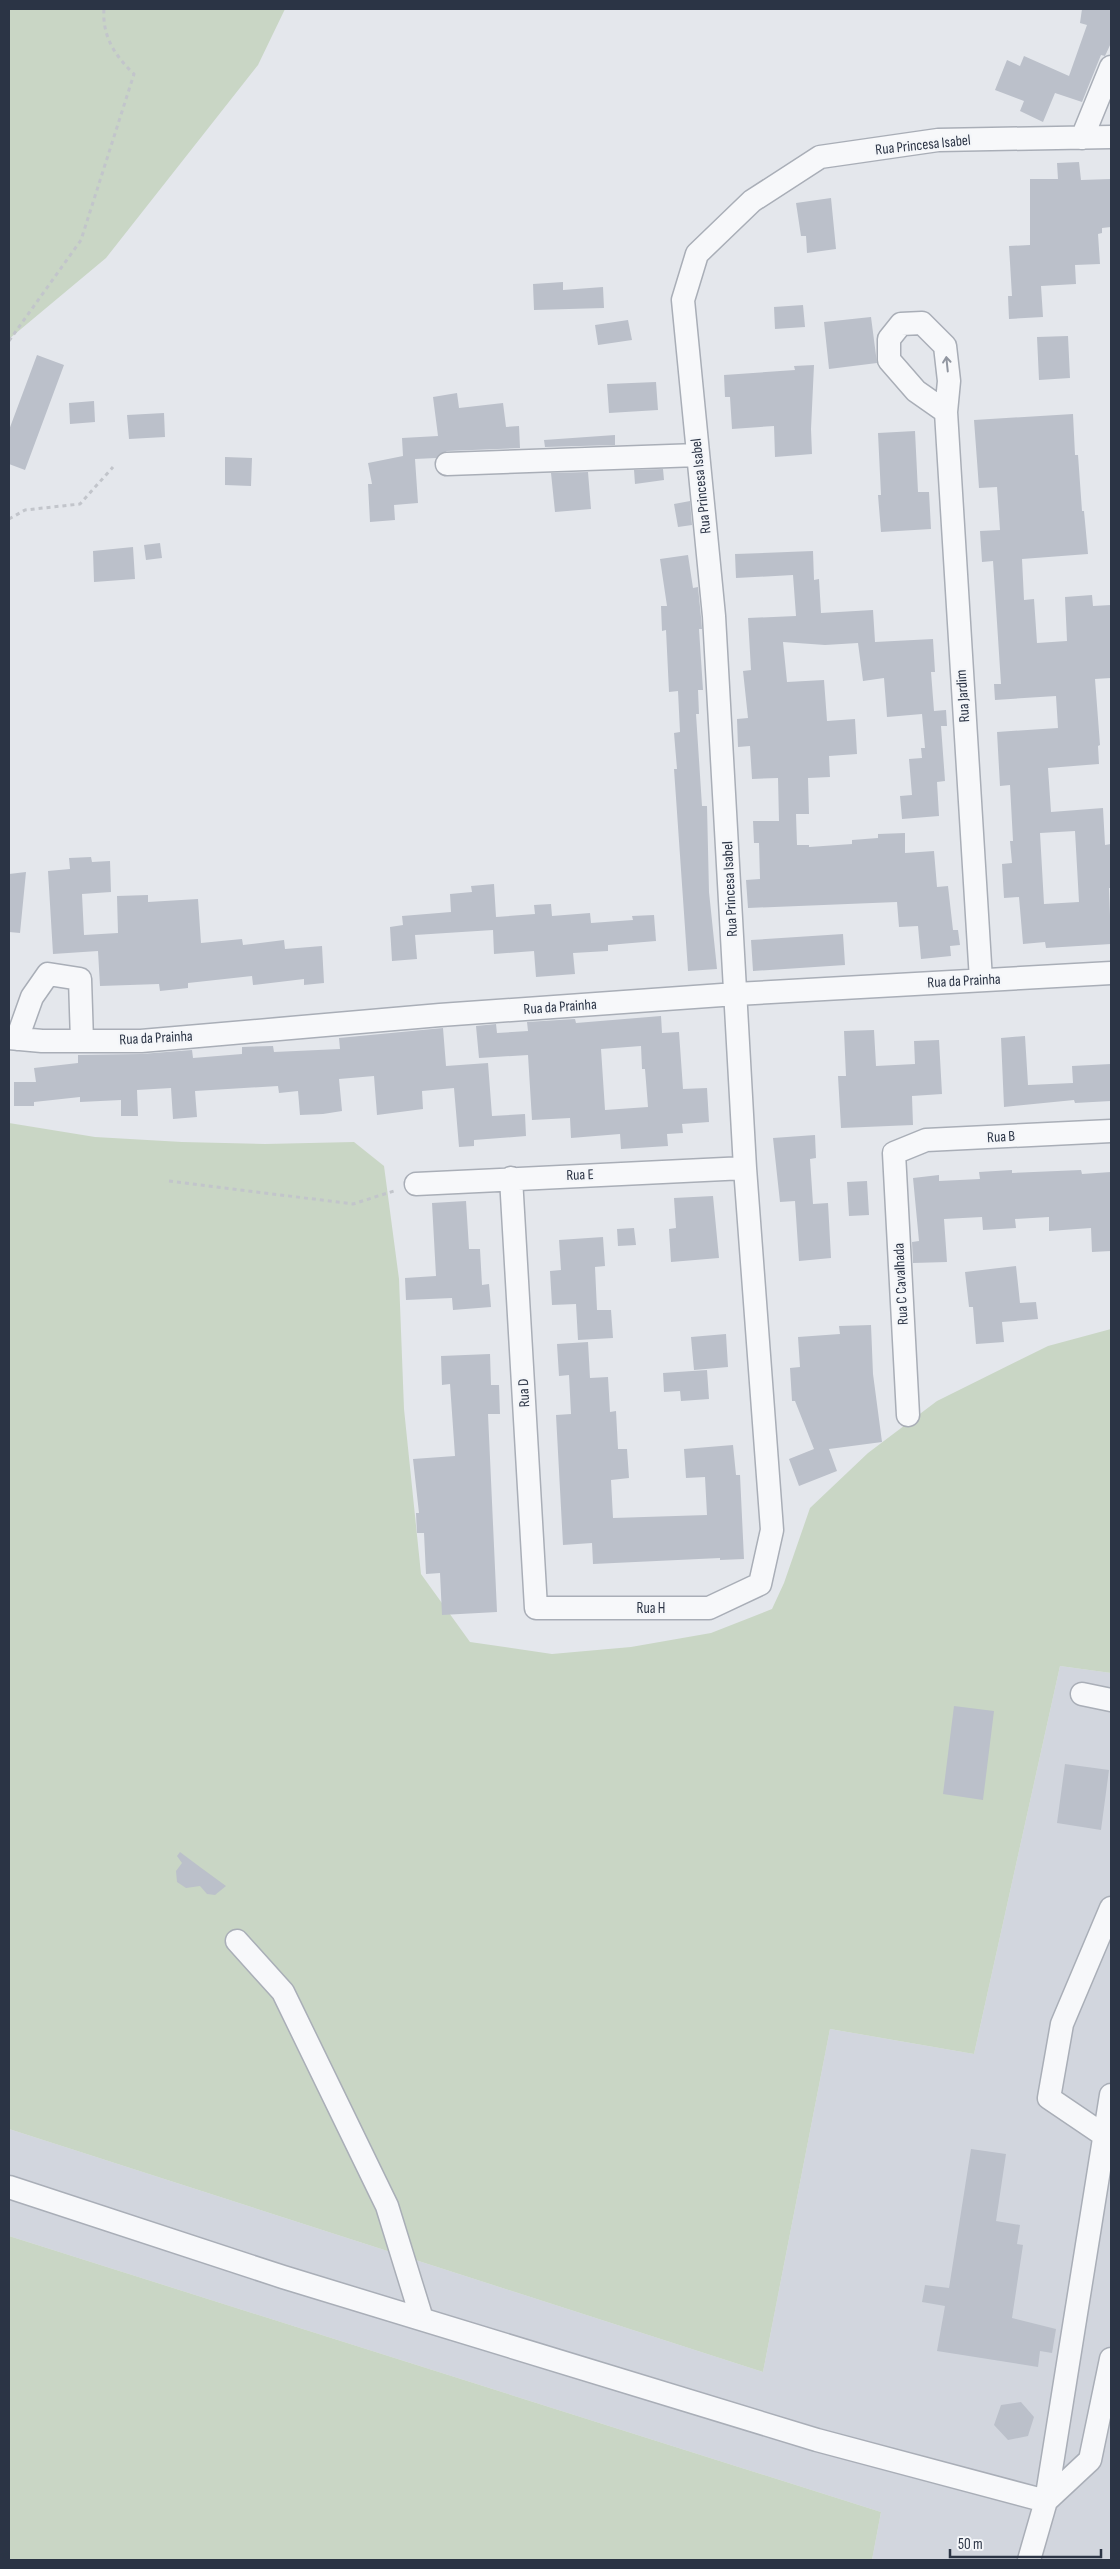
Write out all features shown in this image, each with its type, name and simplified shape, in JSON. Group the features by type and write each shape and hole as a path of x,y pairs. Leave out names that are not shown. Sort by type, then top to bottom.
{"street":[{"path":"1082,138 1111,67"},
{"name":"Rua Princesa Isabel","path":"745,1168 714,616 683,300 697,254 752,201 820,157 938,140 1111,137"},
{"name":"Rua Jardim","path":"946,412 981,980"},
{"path":"446,464 698,455"},
{"name":"Rua da Prainha","path":"13,1038 42,1042 141,1041 476,1013 736,994 1111,973"},
{"path":"13,1038 32,997 48,974 80,979 82,1041"},
{"name":"Rua B","path":"894,1153 926,1140 1111,1131"},
{"name":"Rua C Cavalhada","path":"894,1153 908,1415"},
{"name":"Rua E","path":"416,1184 745,1168"},
{"name":"Rua H","path":"536,1608 709,1608 760,1584 772,1530 745,1168"},
{"name":"Rua D","path":"511,1178 536,1608"},
{"path":"1082,1694 1111,1700"},
{"path":"1109,2138 1049,2098 1062,2024 1111,1908"},
{"path":"237,1941 282,1992 383,2197 422,2319"},
{"path":"1029,2560 1046,2501 1109,2138 1111,2095"},
{"path":"9,2188 422,2319 817,2440 1046,2501"},
{"path":"1046,2501 1090,2460 1111,2359"}],"path":[{"path":"9,340 81,240 134,74 119,60 109,43 104,9"},
{"path":"9,520 25,510 80,504 113,467"},
{"path":"169,1181 353,1204 416,1184"}],"shaded area":[{"path":"1060,1666 1111,1673 1111,2560 872,2560 881,2512 9,2236 9,2129 763,2372 830,2029 974,2054"}],"green space":[{"path":"9,9 285,9 258,65 106,258 9,339"},
{"path":"9,1123 95,1137 182,1142 265,1144 354,1142 384,1166 399,1279 404,1409 421,1574 470,1642 552,1654 631,1647 711,1633 772,1609 784,1583 810,1508 868,1453 937,1401 1048,1346 1111,1329 1111,1673 1060,1666 974,2054 830,2029 763,2372 9,2129"},
{"path":"9,2236 881,2512 872,2560 9,2560"}],"building":[{"path":"1082,9 1111,9 1111,43 1105,56 1101,55 1082,102 1055,93 1043,122 1020,111 1024,101 995,90 1007,60 1020,66 1024,56 1069,76 1087,25 1080,23"},
{"path":"1079,162 1081,180 1111,179 1111,227 1102,228 1102,233 1098,234 1100,264 1075,265 1076,284 1041,286 1043,317 1009,319 1008,296 1012,296 1009,246 1030,245 1030,179 1058,179 1057,163"},
{"path":"831,198 836,249 807,253 806,236 801,236 796,203"},
{"path":"563,282 563,290 603,287 604,308 534,310 533,284"},
{"path":"803,305 805,327 775,329 774,307"},
{"path":"871,317 877,363 829,369 824,322"},
{"path":"628,320 632,340 598,345 595,325"},
{"path":"1068,336 1070,378 1039,380 1037,337"},
{"path":"37,355 64,365 25,470 9,464 9,430"},
{"path":"814,365 811,429 812,454 775,457 774,426 732,429 730,397 725,397 724,375 795,370 794,366"},
{"path":"656,382 658,410 609,413 607,384"},
{"path":"457,393 459,408 503,403 506,427 519,426 520,448 447,451 436,458 415,459 418,503 394,505 395,520 370,522 368,484 372,484 368,463 403,456 402,438 438,436 433,397"},
{"path":"94,401 95,422 70,424 69,403"},
{"path":"164,413 165,437 129,439 127,415"},
{"path":"1073,414 1075,455 1078,455 1082,511 1084,511 1088,554 1022,559 1024,600 1034,599 1037,643 1067,641 1065,597 1092,595 1093,606 1111,605 1111,678 1095,679 1100,745 1098,746 1099,764 1048,768 1051,812 1103,808 1105,845 1111,844 1111,888 1109,888 1111,944 1046,948 1045,942 1023,944 1019,897 1004,898 1002,864 1012,863 1010,841 1013,841 1010,785 1000,786 997,732 1058,728 1056,696 995,700 994,684 1001,684 993,561 982,562 980,531 1000,530 997,487 979,488 974,420","holes":["1075,831 1079,902 1044,904 1040,833"]},
{"path":"915,431 918,492 929,492 931,529 881,532 878,495 881,495 878,433"},
{"path":"615,435 615,445 545,447 544,440"},
{"path":"225,457 252,458 251,486 225,485"},
{"path":"663,469 664,480 635,484 634,470"},
{"path":"588,472 591,509 555,512 551,473"},
{"path":"690,501 692,525 678,527 674,504"},
{"path":"160,543 162,558 146,560 144,545"},
{"path":"133,547 135,579 94,582 93,551"},
{"path":"813,551 814,580 819,579 821,613 873,610 875,642 933,639 935,672 931,672 934,711 946,710 947,726 941,726 945,781 937,782 939,816 902,819 900,796 912,795 909,759 922,758 921,748 925,748 922,714 887,717 884,678 863,681 858,643 825,645 783,642 787,682 824,680 827,721 855,719 857,754 829,756 830,777 808,778 809,814 796,814 797,845 809,845 809,847 852,844 852,840 878,838 878,834 905,833 905,853 934,851 937,887 948,886 953,930 958,930 960,945 950,946 951,956 921,959 918,926 899,927 897,902 748,908 746,880 760,879 759,843 754,843 753,821 779,821 778,778 752,779 750,746 738,747 737,719 748,718 743,671 751,670 748,618 796,616 793,575 736,578 735,554"},
{"path":"688,555 693,588 698,587 702,629 699,629 703,690 698,690 699,714 696,714 702,806 707,806 709,892 717,969 688,971 674,769 677,769 674,733 680,732 678,691 669,692 666,630 662,631 661,606 667,606 660,559"},
{"path":"91,857 92,862 110,861 111,892 82,894 84,935 118,933 117,896 148,895 148,902 198,899 201,943 242,939 243,945 284,940 285,949 322,946 324,983 304,985 304,979 253,985 252,976 188,983 188,988 160,991 159,984 100,986 98,951 53,954 48,871 70,869 69,858"},
{"path":"26,872 20,933 9,932 9,874"},
{"path":"494,884 496,917 535,914 534,905 551,904 552,916 590,913 591,923 633,920 632,916 654,915 656,941 608,945 608,951 573,953 575,974 536,977 534,951 494,954 493,930 415,935 417,959 392,961 390,927 403,925 402,916 451,912 450,894 472,892 471,886"},
{"path":"843,934 845,965 753,971 751,940"},
{"path":"661,1016 662,1033 679,1032 683,1089 707,1088 709,1122 682,1124 683,1133 667,1134 668,1146 621,1149 620,1134 571,1138 570,1118 532,1120 528,1055 479,1058 476,1026 496,1024 497,1033 528,1031 527,1022 575,1019 576,1023","holes":["641,1046 642,1069 645,1069 648,1107 605,1110 601,1049"]},
{"path":"443,1028 446,1066 488,1063 492,1116 525,1114 526,1136 474,1140 474,1146 459,1147 454,1088 422,1091 423,1109 377,1115 374,1076 339,1079 342,1111 323,1114 300,1115 298,1091 279,1093 278,1086 195,1091 197,1117 173,1119 171,1088 137,1090 138,1116 121,1116 121,1100 80,1102 80,1097 34,1102 34,1106 14,1106 14,1082 36,1082 34,1068 78,1063 78,1055 141,1054 192,1050 193,1058 242,1054 242,1047 273,1046 274,1052 340,1049 339,1038"},
{"path":"874,1030 876,1066 915,1064 914,1041 939,1040 942,1094 912,1096 913,1125 841,1128 838,1076 846,1076 844,1031"},
{"path":"1025,1036 1028,1085 1073,1083 1072,1066 1111,1064 1111,1101 1075,1103 1074,1100 1004,1107 1001,1038"},
{"path":"815,1135 816,1158 810,1159 813,1204 828,1203 831,1258 799,1261 795,1201 780,1202 773,1138"},
{"path":"1012,1170 1012,1173 1081,1170 1082,1174 1111,1172 1111,1251 1092,1252 1091,1228 1049,1231 1049,1217 1015,1219 1016,1228 983,1230 982,1217 944,1219 947,1262 913,1263 912,1242 919,1241 913,1178 939,1175 939,1181 980,1179 979,1172"},
{"path":"867,1181 869,1215 849,1216 847,1182"},
{"path":"713,1196 719,1258 671,1262 669,1229 676,1228 674,1198"},
{"path":"466,1201 469,1249 480,1249 482,1285 489,1284 491,1307 453,1310 452,1298 406,1300 405,1278 436,1276 432,1203"},
{"path":"634,1228 636,1245 618,1246 617,1229"},
{"path":"603,1237 605,1266 595,1267 597,1310 611,1310 613,1338 578,1340 576,1304 552,1305 550,1271 561,1270 559,1240"},
{"path":"1016,1266 1020,1303 1036,1302 1038,1319 1002,1322 1004,1342 976,1344 973,1307 969,1307 965,1272"},
{"path":"871,1325 873,1374 882,1442 829,1449 837,1471 799,1486 789,1459 814,1449 795,1401 792,1401 790,1368 800,1367 798,1337 840,1334 839,1326"},
{"path":"726,1334 728,1367 694,1370 691,1337"},
{"path":"588,1342 590,1378 608,1377 610,1412 616,1411 618,1449 627,1449 629,1478 611,1480 613,1518 707,1515 705,1477 686,1478 684,1449 733,1445 736,1475 740,1475 744,1559 720,1560 720,1558 593,1564 592,1543 563,1545 556,1415 571,1414 569,1375 559,1376 557,1344"},
{"path":"490,1354 491,1385 499,1385 500,1414 488,1414 497,1612 442,1615 440,1573 426,1574 424,1533 417,1533 416,1513 419,1513 413,1459 455,1456 450,1384 442,1385 441,1356"},
{"path":"707,1370 709,1399 681,1401 680,1391 664,1392 663,1373"},
{"path":"954,1706 994,1711 983,1800 943,1794"},
{"path":"1065,1764 1109,1770 1101,1830 1057,1823"},
{"path":"180,1852 226,1886 215,1895 207,1894 200,1886 186,1888 177,1882 176,1871 182,1863 177,1856"},
{"path":"971,2149 1006,2154 996,2221 1020,2225 1017,2244 1023,2245 1012,2318 1056,2329 1052,2353 1040,2351 1038,2367 937,2351 945,2306 922,2302 925,2285 949,2288"},
{"path":"1021,2402 1034,2417 1028,2436 1008,2440 994,2425 1001,2405"}]}
